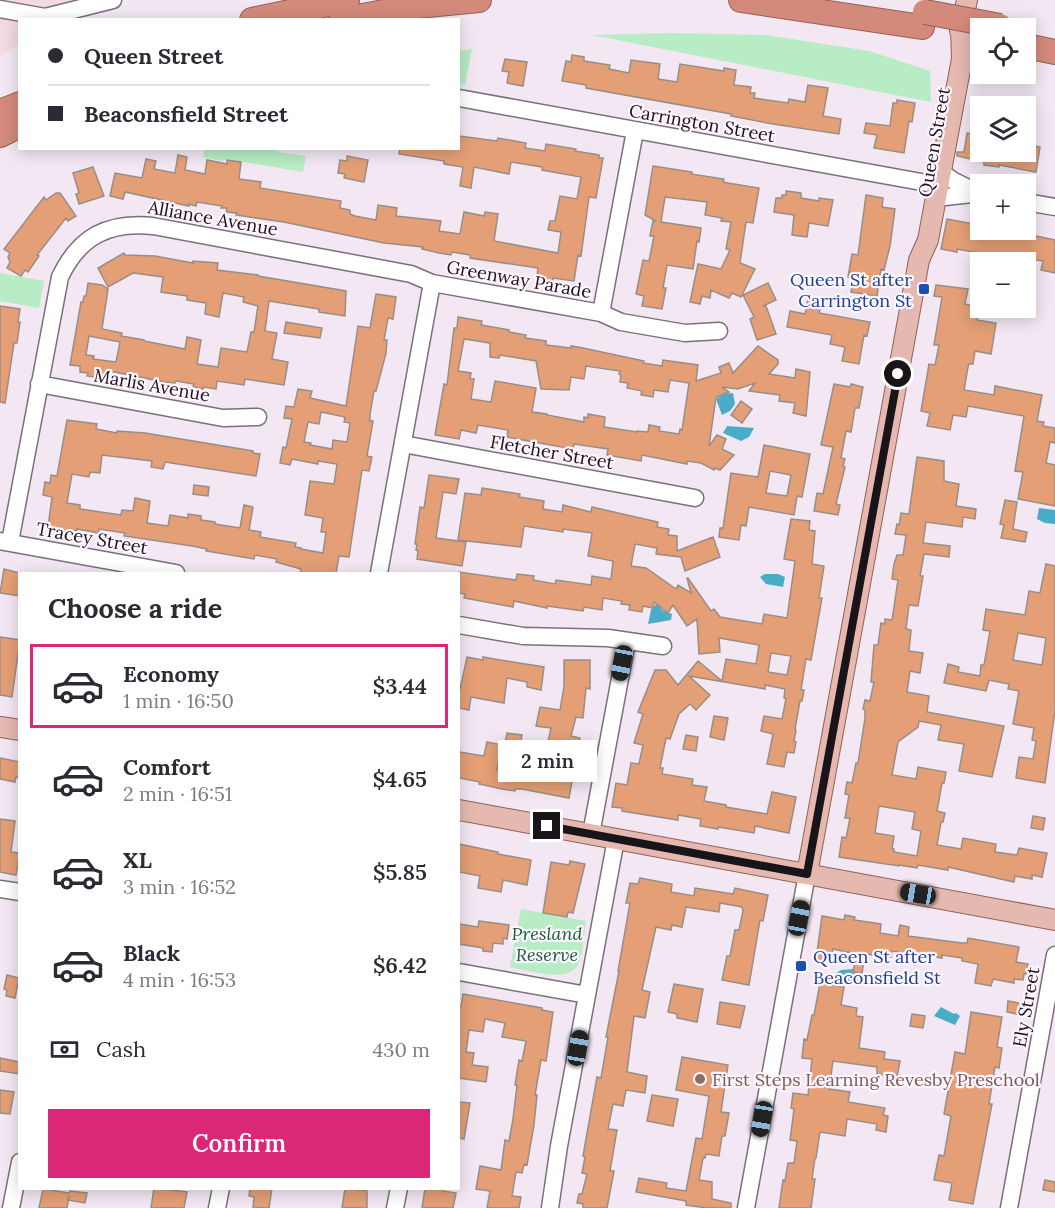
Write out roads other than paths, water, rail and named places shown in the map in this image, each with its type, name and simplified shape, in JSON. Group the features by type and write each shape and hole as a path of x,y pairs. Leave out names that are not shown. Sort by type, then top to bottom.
{"highway":[{"path":"261,18 346,0"},
{"path":"352,18 417,6 479,0"},
{"path":"741,0 970,27"},
{"path":"860,0 924,20"},
{"path":"1036,33 1055,36"},
{"path":"1036,48 1055,51"},
{"path":"0,112 18,105"},
{"path":"0,135 18,126"}],"main road":[{"name":"Queen Street","path":"967,0 980,18"},
{"name":"Queen Street","path":"807,874 919,260 918,238 936,184 962,59 970,50"},
{"path":"0,727 18,730"},
{"path":"460,810 1055,920"}],"street":[{"path":"0,9 45,17 113,0"},
{"name":"Carrington Street","path":"460,98 970,191"},
{"name":"Greenway Parade","path":"379,572 432,283 601,313 635,131"},
{"name":"Carrington Street","path":"936,184 954,181 970,188"},
{"path":"1036,204 1055,207"},
{"name":"Alliance Avenue","path":"5,542 39,384 56,290 73,252 85,242 111,228 125,225 153,226 411,274 432,283"},
{"path":"601,313 621,322 685,333 719,331"},
{"name":"Marlis Avenue","path":"39,384 223,418 258,417"},
{"name":"Fletcher Street","path":"403,444 695,498"},
{"name":"Tracey Street","path":"5,542 170,572"},
{"path":"460,625 523,636 597,638 663,646"},
{"path":"591,834 627,641"},
{"path":"550,1208 559,1146 616,839"},
{"name":"Queen Street","path":"746,1208 807,874"},
{"path":"0,889 18,892"},
{"name":"Ely Street","path":"1009,1208 1055,956"},
{"path":"460,972 587,995"},
{"path":"11,1208 18,1172"},
{"path":"217,1208 221,1190"},
{"path":"395,1208 399,1190"}],"water":[{"path":"733,393 735,404 730,411 722,415 716,399 723,394"},
{"path":"727,426 754,428 749,437 741,441 723,433"},
{"path":"1039,508 1055,510 1055,524 1037,519"},
{"path":"765,574 778,574 785,577 783,587 766,584 760,577"},
{"path":"657,603 662,610 672,614 671,620 648,624 651,610"},
{"path":"853,969 858,979 856,984 837,981 835,974 841,970"},
{"path":"941,1007 960,1016 955,1025 934,1016"}],"place":[{"name":"Queen St after Carrington St","path":"924,289"},
{"name":"Queen St after Beaconsfield St","path":"801,966"},
{"name":"First Steps Learning Revesby Preschool","path":"700,1079"}],"park label":[{"name":"Presland Reserve","path":"547,943"}]}
